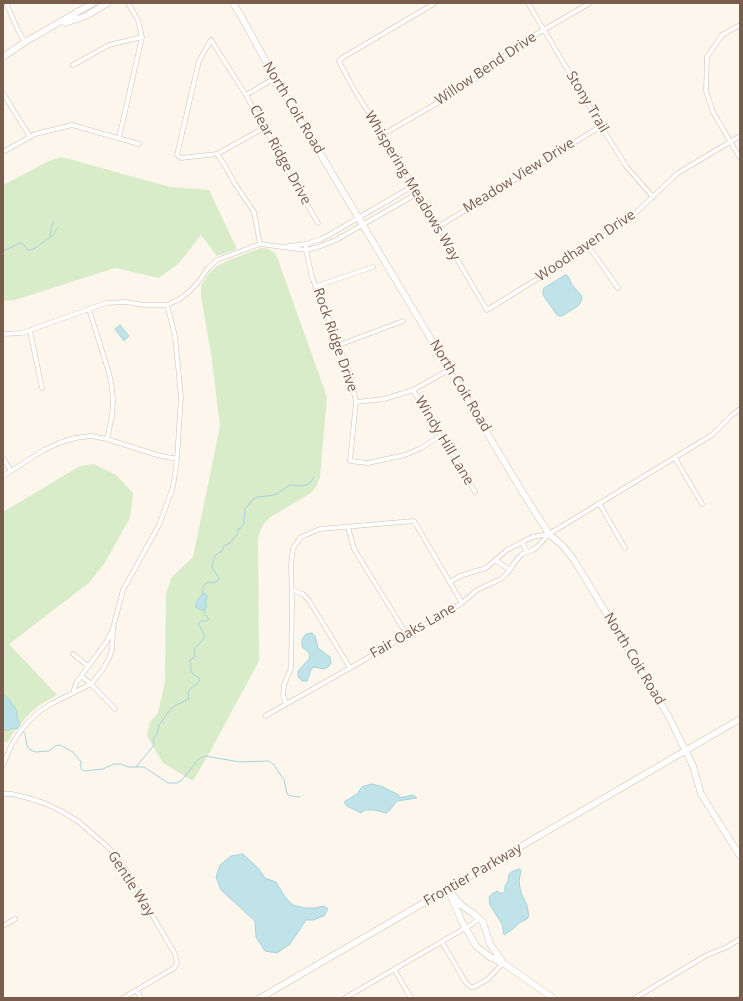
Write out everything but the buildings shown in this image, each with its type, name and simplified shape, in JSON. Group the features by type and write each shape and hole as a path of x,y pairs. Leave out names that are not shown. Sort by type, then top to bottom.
{"street":[{"path":"6,3 25,42"},
{"path":"3,57 25,42 93,3"},
{"path":"52,27 86,16 108,3"},
{"path":"119,138 142,37 138,20 128,3"},
{"name":"North Coit Road","path":"233,3 275,78 449,370 549,534 563,546 574,560 669,717 692,766 701,794 740,856"},
{"name":"North Coit Road","path":"238,3 241,16"},
{"name":"Whispering Meadows Way","path":"436,3 339,61 352,86 438,226 487,310"},
{"name":"Stony Trail","path":"528,3 626,166 653,196"},
{"name":"Willow Bend Drive","path":"382,135 453,94 474,80 508,53 590,3"},
{"path":"740,25 722,35 706,57 706,91 713,112 740,158"},
{"path":"73,65 109,45 142,37"},
{"path":"246,95 211,40 199,62 177,155 181,158 217,154 264,128"},
{"name":"Clear Ridge Drive","path":"275,78 246,95 318,223"},
{"path":"3,93 30,137"},
{"path":"3,152 35,134 72,125 139,144"},
{"name":"Meadow View Drive","path":"438,226 601,126"},
{"name":"Woodhaven Drive","path":"487,310 589,247 631,217 678,173 740,136"},
{"path":"217,154 254,212 260,244"},
{"path":"285,247 306,244 321,239 413,186"},
{"path":"3,334 30,331 106,303 126,302 144,305 167,305 180,299 191,290 208,268 217,260 260,244 306,250 318,247 336,240 418,194"},
{"name":"Rock Ridge Drive","path":"306,244 312,277 317,286 350,374 356,402 350,461 368,463 405,455 421,448 440,436"},
{"path":"589,247 618,288"},
{"path":"317,286 373,267"},
{"path":"73,693 76,683 107,642 113,628 123,590 159,525 173,487 182,397 175,336 167,305"},
{"path":"89,309 109,373 112,388 112,416 107,439"},
{"path":"339,345 403,321"},
{"path":"30,331 42,388"},
{"path":"356,402 384,398 412,390 449,370"},
{"name":"Windy Hill Lane","path":"412,390 475,492"},
{"name":"Fair Oaks Lane","path":"265,716 462,603 477,590 501,579 522,554 538,546 549,534 712,435 740,409"},
{"path":"3,476 44,450 59,443 75,438 91,436 107,439 158,455 177,459"},
{"path":"3,458 11,471"},
{"path":"675,458 702,504"},
{"path":"599,503 625,548"},
{"path":"286,704 283,695 284,685 291,668 291,565 293,548 302,537 320,529 414,521 462,603"},
{"path":"348,527 354,549 407,635"},
{"name":"Fair Oaks Lane","path":"450,582 460,576 486,568 507,550 532,537 549,534"},
{"path":"522,542 527,552"},
{"path":"495,560 510,570"},
{"path":"292,590 303,594 310,602 350,668"},
{"path":"3,765 11,746 19,733 40,711 91,684 103,669 109,658 112,650 113,628"},
{"path":"73,654 88,666"},
{"path":"81,676 91,684 115,709"},
{"name":"Frontier Parkway","path":"260,998 740,719"},
{"name":"Gentle Way","path":"3,794 12,794 28,798 44,803 61,811 79,822 109,848 124,867 174,954 177,963 174,968 137,991"},
{"path":"448,889 461,905 483,922 490,944 503,962"},
{"path":"448,889 462,922 476,946 490,957 503,962 551,998"},
{"path":"3,926 15,919"},
{"path":"345,998 479,919"},
{"path":"635,998 707,955 727,947 740,939"},
{"path":"442,942 466,983 471,987 474,987 488,979 503,962"},
{"path":"394,969 411,998"},
{"path":"123,998 137,991 141,998"}],"green space":[{"path":"62,157 170,187 209,190 237,249 217,256 201,235 179,263 159,278 115,268 15,300 3,301 3,185 51,160"},
{"path":"261,248 268,249 276,254 327,397 320,477 317,485 311,493 269,518 260,531 258,539 259,661 193,781 163,763 147,736 150,722 158,713 165,681 166,594 171,578 193,557 220,426 211,354 201,297 201,286 209,273 217,266"},
{"path":"94,464 116,475 133,493 130,518 104,564 89,583 9,644 57,695 41,704 30,713 13,733 7,743 3,741 3,512 80,466"}],"water":[{"path":"565,275 568,276 572,285 581,295 582,300 578,306 562,316 559,316 543,295 543,291 544,288"},
{"path":"120,325 129,336 124,341 115,329"},
{"path":"203,593 206,594 207,598 205,603 207,607 204,610 201,610 196,607 196,603"},
{"path":"312,633 315,636 318,648 330,657 331,663 324,669 314,667 311,669 307,681 302,681 298,677 298,671 309,659 310,655 303,648 302,639 306,634"},
{"path":"3,693 17,711 17,718 20,725 17,729 13,728 3,730"},
{"path":"371,784 381,786 399,795 399,798 413,795 417,798 397,801 386,813 374,810 365,810 361,813 347,806 344,802 357,794 362,787"},
{"path":"243,854 258,868 265,878 276,882 285,897 293,905 305,908 324,906 328,909 324,916 313,920 306,920 290,944 277,953 265,951 256,937 255,921 221,890 216,877 220,865 231,856"},
{"path":"519,869 521,870 519,881 520,888 527,905 529,916 504,935 502,924 490,905 489,897 497,891 503,893 505,891 509,874"}],"waterway":[{"path":"50,237 52,224 54,221"},
{"path":"3,251 20,243 23,244 28,250 34,249 54,234 57,228"},
{"path":"203,593 203,587 205,584 208,582 214,583 218,580 219,578 212,568 215,556 222,551 224,546 230,543 238,533 238,529 241,528 244,523 245,509 253,499 277,494 290,485 306,485 310,483 314,477"},
{"path":"136,767 154,745 153,740 159,725 166,715 176,705 189,699 188,692 198,683 200,679 192,673 190,660 195,657 194,651 205,636 199,625 202,621 207,621 209,619 205,615 204,610"},
{"path":"23,731 27,746 30,750 36,752 49,751 55,746 60,745 73,752 81,762 81,768 84,771 103,769 114,764 121,764 128,767 144,767 168,783 177,783 182,780 196,762 205,756 240,762 269,761 274,765 284,780 287,794 300,797"}]}
